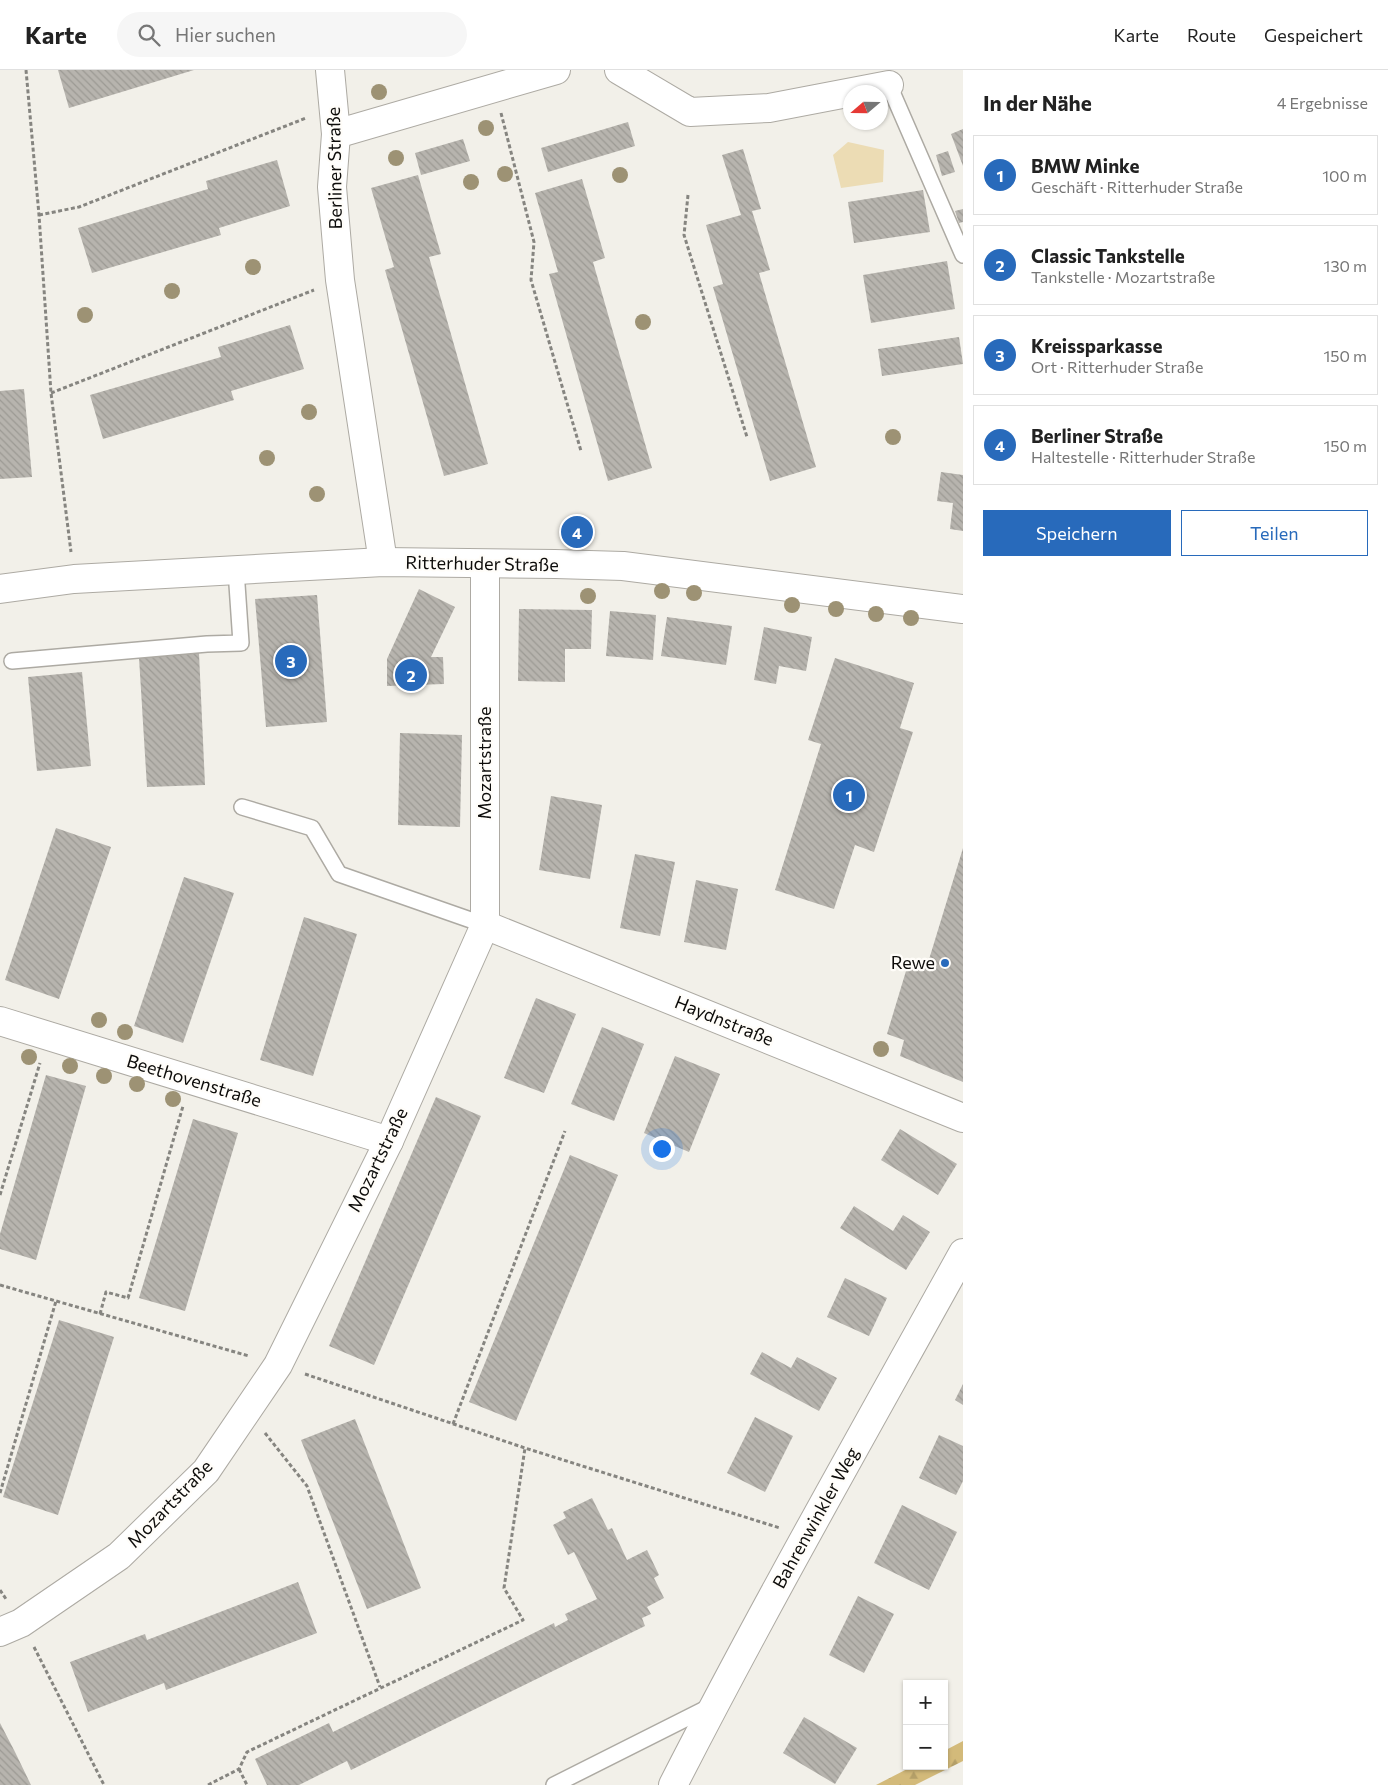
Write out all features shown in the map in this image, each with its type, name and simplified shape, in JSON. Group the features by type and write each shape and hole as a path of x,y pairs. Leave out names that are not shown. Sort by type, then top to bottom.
{"street":[{"name":"Berliner Straße","path":"330,70 336,134 332,187 340,280 383,562"},
{"path":"336,134 556,70"},
{"path":"619,70 690,112 769,108 889,85"},
{"name":"Ritterhuder Straße","path":"0,589 74,579 383,562 623,566 963,609"},
{"name":"Mozartstraße","path":"11,1627 119,1556 206,1471 278,1365 389,1141 485,925 485,564"},
{"name":"Haydnstraße","path":"485,925 963,1118"},
{"name":"Beethovenstraße","path":"0,1021 389,1141"},
{"name":"Bahrenwinkler Weg","path":"673,1785 714,1705 963,1254"}],"lane":[{"path":"889,85 963,255"},
{"path":"12,661 207,644 240,643 236,570"},
{"path":"242,807 312,828 339,874 485,925"},
{"path":"554,1785 714,1705"}],"path":[{"path":"26,70 40,215 52,392 74,579"},
{"path":"494,88 534,242 531,280 581,451"},
{"path":"40,215 78,208 334,106"},
{"path":"688,195 684,235 747,437"},
{"path":"52,392 340,280"},
{"path":"0,1195 48,1036"},
{"path":"100,1314 106,1292 128,1298 190,1080"},
{"path":"453,1424 565,1131"},
{"path":"0,1285 278,1365 525,1448 806,1537"},
{"path":"0,1493 56,1301"},
{"path":"248,1411 307,1486 380,1687"},
{"path":"208,1785 239,1769 247,1752 523,1620 504,1588 525,1448"},
{"path":"11,1627 104,1785"},
{"path":"239,1769 247,1785"}],"shaded area":[{"path":"848,142 884,150 883,182 841,188 833,155"}],"green space":[{"path":"963,1741 963,1761 948,1768 948,1749"},
{"path":"905,1770 945,1770 915,1785 876,1785"}],"building":[{"path":"58,70 194,70 69,108"},
{"path":"628,122 635,146 548,172 541,148"},
{"path":"963,129 963,166 951,134"},
{"path":"463,139 470,161 421,175 415,153"},
{"path":"743,149 761,209 752,211 770,270 759,273 816,467 770,481 713,287 723,284 706,225 741,215 722,155"},
{"path":"948,151 955,172 942,176 936,155"},
{"path":"277,160 290,206 219,228 221,235 92,273 78,228 208,189 206,181"},
{"path":"418,175 441,254 429,257 488,464 444,476 385,270 394,267 371,188"},
{"path":"582,179 605,258 593,262 652,468 608,481 549,274 558,272 535,193"},
{"path":"923,190 930,232 854,243 848,202"},
{"path":"963,209 963,222 959,223 955,211"},
{"path":"947,261 955,309 871,323 863,275"},
{"path":"290,325 304,369 231,391 234,400 103,439 90,395 221,357 218,347"},
{"path":"959,337 963,364 882,376 878,349"},
{"path":"24,389 32,477 0,479 0,391"},
{"path":"941,472 963,475 963,531 950,529 953,503 937,501"},
{"path":"419,589 455,607 431,657 443,657 444,684 387,686 387,659"},
{"path":"317,595 327,722 266,727 255,599"},
{"path":"519,609 592,610 591,649 565,649 565,682 518,681"},
{"path":"610,611 656,615 653,660 606,656"},
{"path":"667,617 732,626 726,665 661,656"},
{"path":"764,627 812,637 806,671 779,666 776,684 754,680"},
{"path":"199,653 205,785 147,787 139,658"},
{"path":"835,658 914,683 900,728 913,732 874,852 855,845 834,909 775,890 821,744 808,740"},
{"path":"82,672 91,766 37,771 28,677"},
{"path":"400,733 462,735 460,827 398,825"},
{"path":"551,796 602,805 590,879 539,870"},
{"path":"56,828 111,847 59,999 5,980"},
{"name":"Rewe","path":"963,848 963,1082 900,1056 904,1040 887,1034 909,961 927,966"},
{"path":"635,854 675,862 660,936 620,928"},
{"path":"184,877 234,893 183,1043 134,1026"},
{"path":"696,880 738,889 726,950 684,942"},
{"path":"304,917 357,934 313,1076 260,1060"},
{"path":"536,998 576,1014 544,1093 504,1078"},
{"path":"602,1027 644,1044 614,1121 571,1104"},
{"path":"675,1056 720,1074 689,1152 644,1133"},
{"path":"46,1075 86,1086 36,1260 0,1249 0,1234"},
{"path":"436,1097 481,1116 374,1365 329,1346"},
{"path":"193,1119 238,1133 185,1311 139,1298"},
{"path":"900,1129 957,1164 938,1195 881,1160"},
{"path":"570,1155 618,1175 516,1421 469,1402"},
{"path":"854,1206 893,1231 903,1215 930,1232 906,1270 840,1228"},
{"path":"845,1278 887,1298 869,1336 827,1317"},
{"path":"59,1320 114,1337 58,1515 3,1497"},
{"path":"762,1352 791,1368 797,1357 837,1378 819,1411 750,1374"},
{"path":"963,1384 963,1405 955,1400"},
{"path":"755,1417 793,1436 765,1492 727,1473"},
{"path":"355,1419 421,1588 367,1609 301,1440"},
{"path":"939,1435 963,1446 963,1481 956,1495 919,1478"},
{"path":"592,1498 608,1530 612,1528 627,1560 647,1550 659,1575 654,1578 664,1598 647,1607 651,1614 642,1618 645,1626 351,1770 347,1761 299,1785 267,1785 255,1759 329,1723 333,1732 554,1623 555,1627 568,1620 565,1614 597,1599 574,1552 568,1555 553,1525 566,1518 563,1512"},
{"path":"902,1505 957,1532 929,1590 874,1563"},
{"path":"298,1582 317,1633 166,1690 164,1683 88,1712 70,1662 145,1634 147,1640"},
{"path":"858,1596 894,1614 864,1673 829,1655"},
{"path":"804,1717 857,1748 835,1784 783,1753"},
{"path":"0,1723 15,1752 31,1785 0,1785"}],"place":[{"name":"Berliner Straße","path":"577,532"},
{"name":"Kreissparkasse","path":"291,661"},
{"name":"Classic Tankstelle","path":"411,675"},
{"name":"BMW Minke","path":"849,795"},
{"name":"Rewe","path":"945,963"}]}
